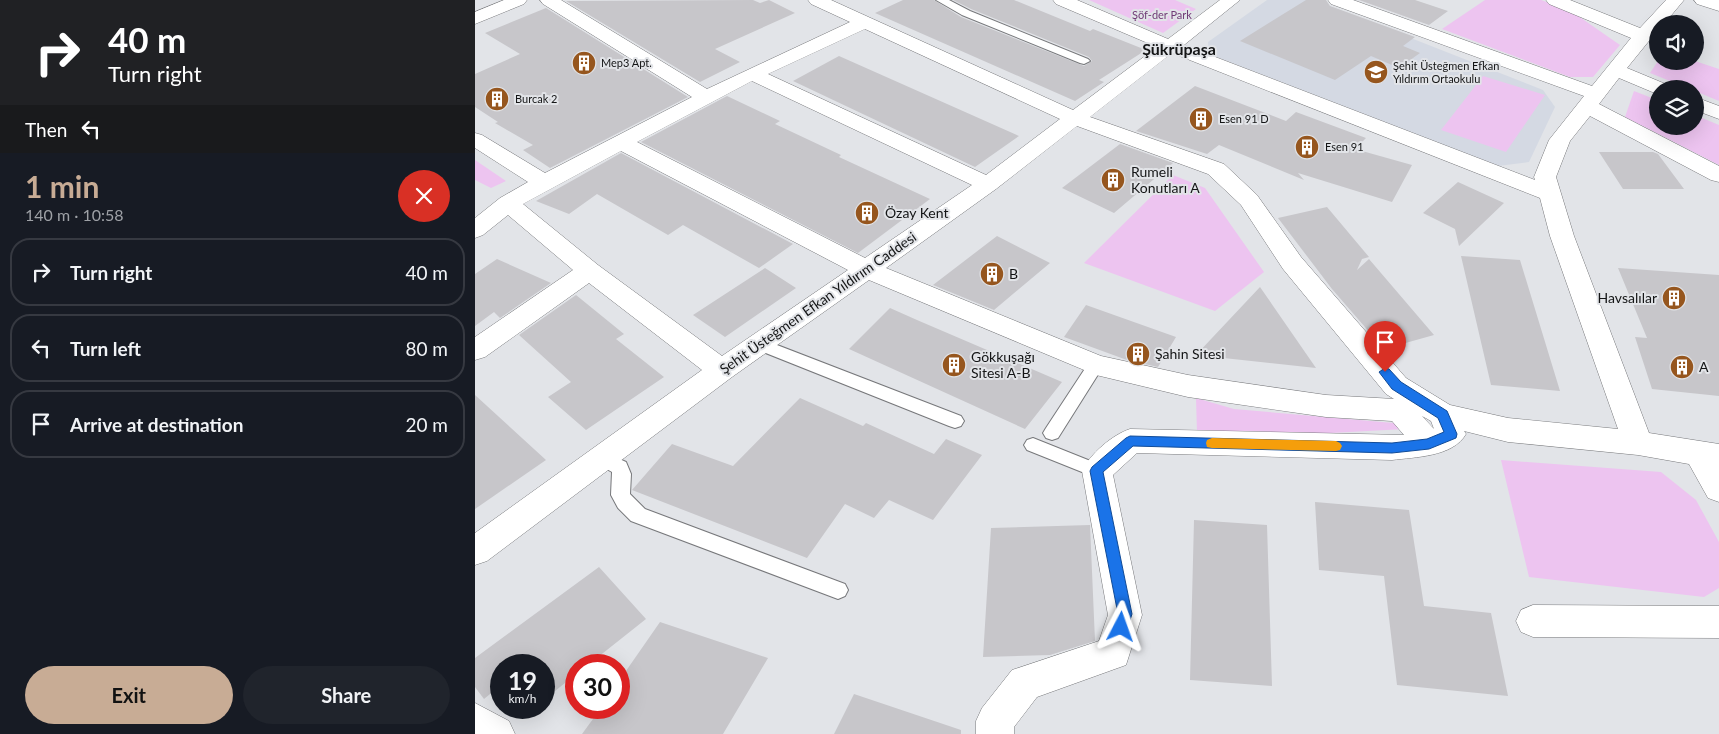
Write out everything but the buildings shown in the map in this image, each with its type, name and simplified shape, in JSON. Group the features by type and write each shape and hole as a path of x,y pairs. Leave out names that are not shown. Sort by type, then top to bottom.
{"street":[{"path":"475,19 518,0"},
{"path":"549,0 706,97"},
{"path":"817,0 856,13 1074,118 1216,169 1249,200 1292,263 1397,386 1442,414 1508,430 1638,443 1709,455 1719,488"},
{"path":"1062,0 1170,46 1550,194"},
{"path":"1199,0 1225,4"},
{"path":"1337,0 1591,100 1719,175"},
{"path":"1555,0 1643,36"},
{"path":"1638,443 1562,236 1545,177 1560,140 1615,70 1675,0"},
{"path":"1703,0 1719,6"},
{"name":"Şehit Üsteğmen Efkan Yıldırım Caddesi","path":"475,551 722,370 988,184 1225,4"},
{"path":"475,230 509,203 543,182 622,143 752,74 856,13"},
{"path":"1615,70 1649,84"},
{"path":"752,74 988,184"},
{"path":"1704,107 1719,113"},
{"path":"475,139 543,182"},
{"path":"622,143 866,269 1096,365 1198,388 1326,406 1400,410 1429,444"},
{"path":"509,203 589,271 722,370"},
{"path":"475,350 589,271"},
{"path":"995,734 995,721 1025,683 1113,653 1125,614 1097,471 1130,441 1392,448 1429,444 1451,434 1442,414"},
{"path":"1533,621 1719,622"},
{"path":"475,722 496,734"}],"lane":[{"path":"941,0 966,13 1084,61"},
{"path":"759,344 955,421"},
{"path":"1052,433 1096,365"},
{"path":"1033,444 1097,471"},
{"path":"602,458 620,467 623,476 619,489 623,500 638,515 838,590"}],"shaded area":[{"name":"Şehit Üsteğmen Efkan Yıldırım Ortaokulu","path":"1267,0 1314,0 1543,90 1555,107 1529,162 1498,166 1209,54 1208,42"}],"green space":[{"name":"Şöf-der Park","path":"1089,0 1175,0 1196,9 1163,33"},
{"path":"1485,0 1541,0 1571,11 1620,45 1593,77 1570,77 1442,29"},
{"path":"1704,64 1719,69 1719,101 1704,95 1704,80 1668,80 1650,73 1652,70 1704,70"},
{"path":"1483,76 1545,95 1506,152 1441,130"},
{"path":"1634,91 1649,97 1649,129 1625,117"},
{"path":"1704,119 1719,125 1719,165 1660,135 1704,135"},
{"path":"475,160 506,181 491,188 475,180"},
{"path":"1173,175 1205,188 1264,272 1215,311 1084,263"},
{"path":"1196,398 1234,409 1405,424 1405,429 1239,438 1197,433"},
{"path":"1501,460 1661,472 1696,500 1719,542 1719,588 1704,597 1529,577"}],"slow traffic":[{"path":"1212,443 1336,446"}],"place":[{"name":"Mep3 Apt.","path":"584,63"},
{"name":"Şehit Üsteğmen Efkan Yıldırım Ortaokulu","path":"1376,72"},
{"name":"Burcak 2","path":"497,99"},
{"name":"Esen 91 D","path":"1201,119"},
{"name":"Esen 91","path":"1307,147"},
{"name":"Rumeli Konutları A","path":"1113,180"},
{"name":"Özay Kent","path":"867,213"},
{"name":"B","path":"992,274"},
{"name":"Havsalılar","path":"1674,298"},
{"name":"Şahin Sitesi","path":"1138,354"},
{"name":"Gökkuşağı Sitesi A-B","path":"954,365"},
{"name":"A","path":"1682,367"}],"district":[{"name":"Şükrüpaşa","path":"1179,49"}],"route":[{"path":"1121,627 1125,614 1097,471 1130,441 1392,448 1429,444 1451,434 1442,414 1397,386 1385,372"}]}
